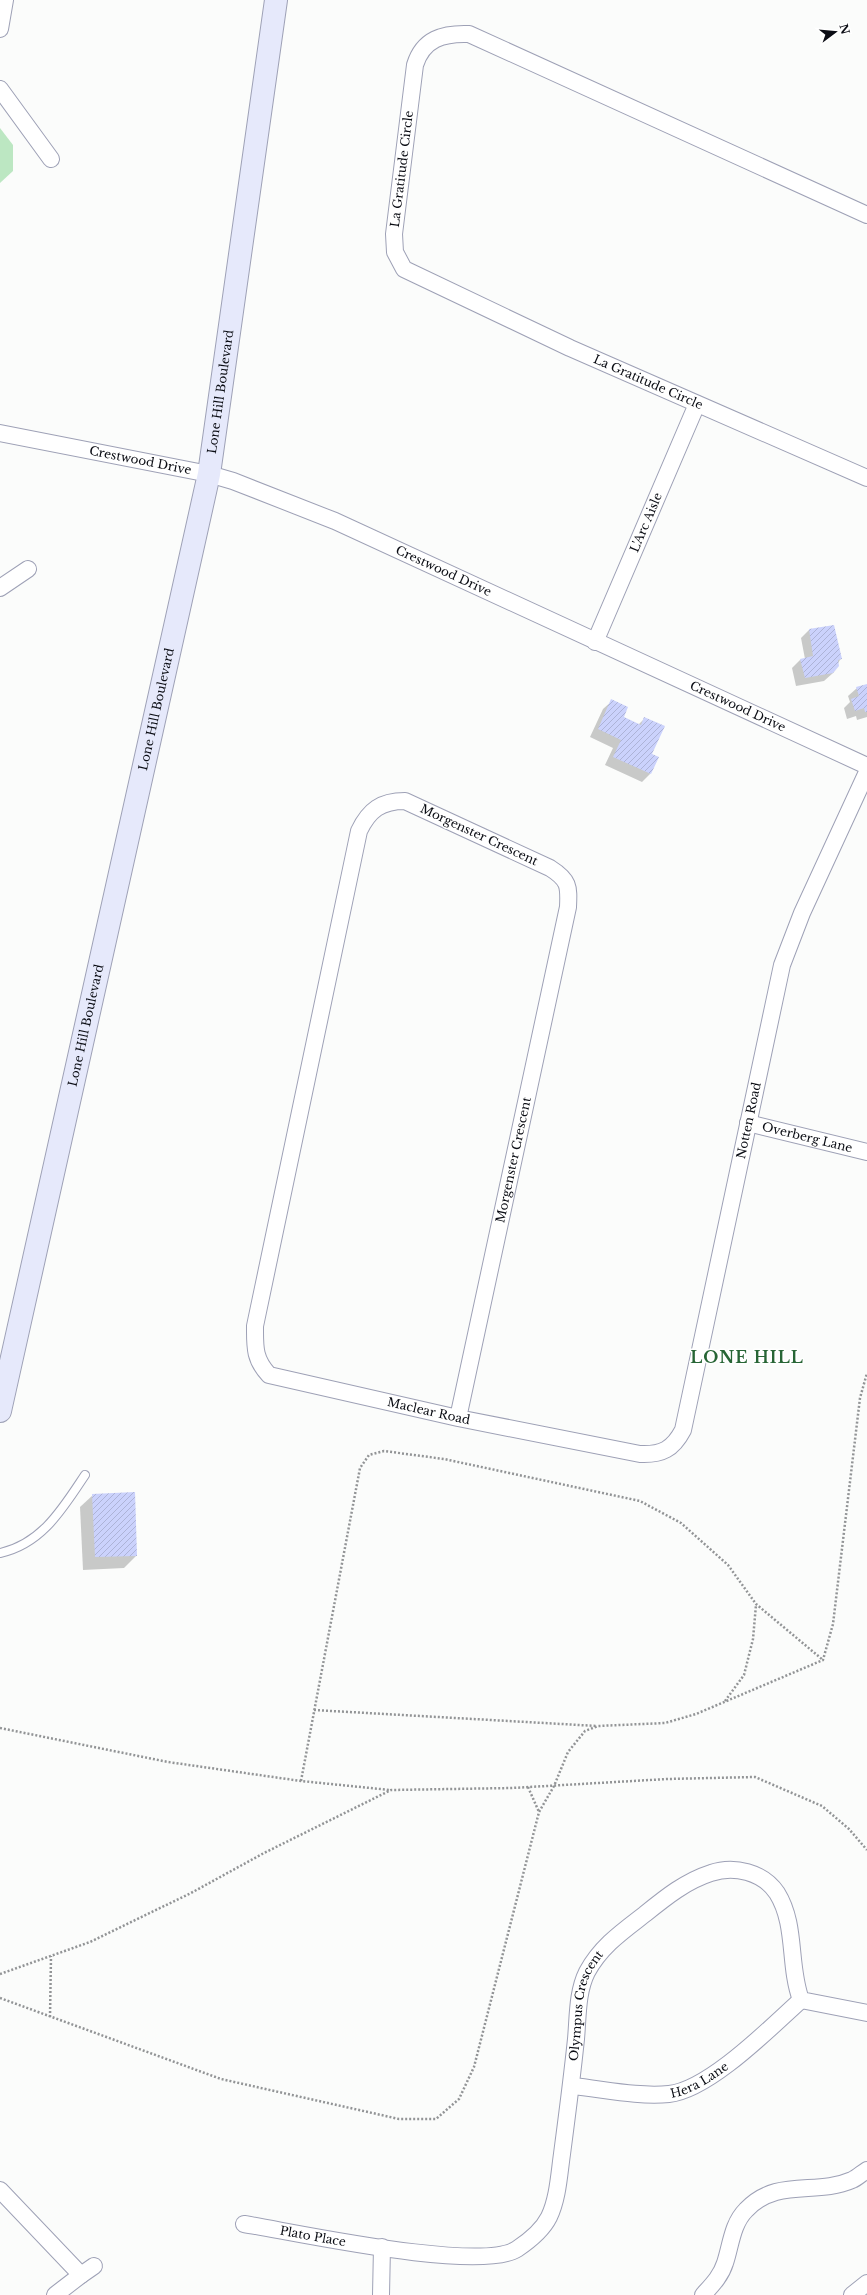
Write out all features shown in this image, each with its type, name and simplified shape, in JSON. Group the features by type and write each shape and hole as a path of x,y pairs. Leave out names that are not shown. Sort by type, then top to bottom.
{"street":[{"path":"0,29 5,0"},
{"name":"Lone Hill Boulevard","path":"0,1411 5,1364 209,474 276,0"},
{"name":"La Gratitude Circle","path":"867,215 469,34 454,33 441,37 427,44 419,53 415,65 394,234 395,252 404,269 570,348 867,478"},
{"path":"0,89 51,159"},
{"name":"L'Arc Aisle","path":"595,642 697,404"},
{"name":"Crestwood Drive","path":"0,432 209,474 233,481 335,521 867,766"},
{"path":"0,588 28,569"},
{"name":"Notten Road","path":"640,1454 653,1455 667,1451 678,1441 684,1430 773,1000 791,938 867,772"},
{"name":"Morgenster Crescent","path":"255,1326 358,831 364,820 376,808 390,801 405,801 550,868 564,876 569,889 568,907 458,1418"},
{"name":"Overberg Lane","path":"748,1123 867,1152"},
{"name":"Maclear Road","path":"255,1326 257,1357 260,1366 269,1375 458,1418 640,1454"},
{"name":"Olympus Crescent","path":"382,2247 477,2257 499,2256 514,2251 540,2231 549,2217 557,2190 572,2086 580,1998 586,1975 595,1958 604,1946 674,1891 709,1873 721,1870 746,1871 759,1877 776,1891 788,1918 792,1968 795,1984 801,2000"},
{"path":"801,2000 867,2013"},
{"name":"Hera Lane","path":"572,2086 649,2094 670,2094 689,2088 703,2081 741,2053 801,2000"},
{"path":"703,2295 716,2281 725,2263 735,2228 746,2210 764,2195 784,2189 826,2186 851,2180 867,2170"},
{"path":"0,2190 88,2271 55,2295"},
{"name":"Plato Place","path":"244,2224 382,2247"},
{"path":"381,2295 382,2247"},
{"path":"852,2295 867,2283"}],"lane":[{"path":"0,1553 14,1550 40,1534 56,1518 85,1475"}],"path":[{"path":"314,1710 598,1726 665,1723 696,1714 806,1669 823,1660 833,1624 860,1398 867,1373"},
{"path":"301,1781 360,1468 369,1455 384,1451 444,1459 640,1500 681,1523 728,1565 756,1604 823,1660"},
{"path":"725,1701 744,1674 753,1639 756,1604"},
{"path":"0,1998 221,2080 399,2119 436,2119 459,2099 474,2067 539,1812 554,1786 568,1752 585,1731 598,1726"},
{"path":"0,1728 168,1762 301,1781 391,1790 528,1787 667,1779 755,1777 822,1806 849,1829 867,1850"},
{"path":"528,1787 539,1812"},
{"path":"0,1974 90,1942 191,1893 264,1853 391,1790"},
{"path":"50,2017 51,1956"}],"green space":[{"path":"0,128 13,145 13,171 0,183"}],"building":[{"path":"834,625 842,659 838,660 839,666 833,673 805,678 800,659 813,656 809,629"},
{"path":"867,684 867,712 865,712 864,708 855,711 851,699 859,696 856,687"},
{"path":"611,699 628,707 624,717 641,725 644,717 665,726 652,754 659,757 651,774 613,757 621,740 598,729"},
{"path":"135,1492 137,1556 95,1557 92,1494"}],"district":[{"name":"LONE HILL","path":"747,1357"}]}
